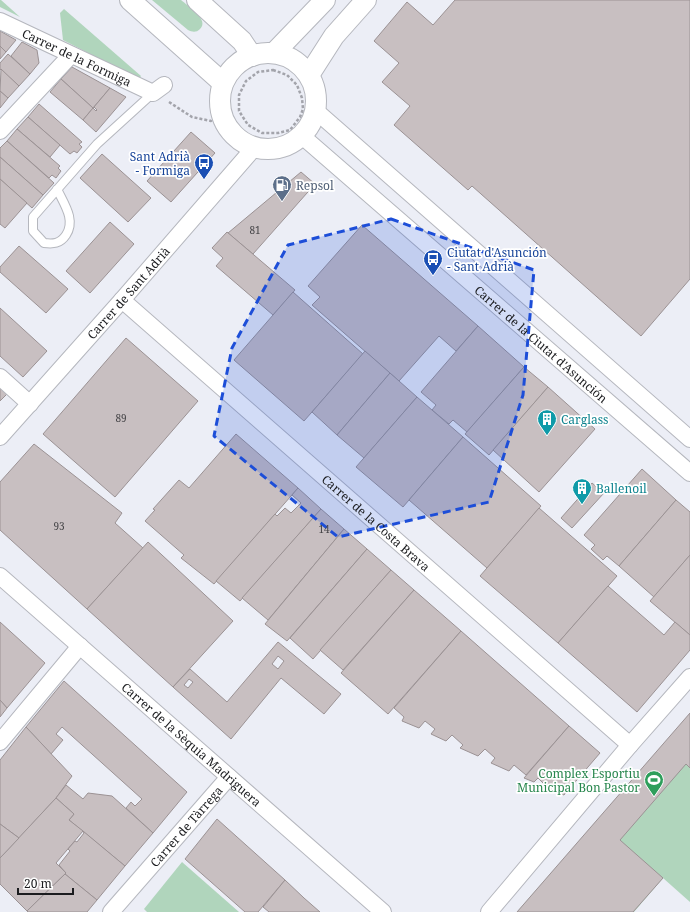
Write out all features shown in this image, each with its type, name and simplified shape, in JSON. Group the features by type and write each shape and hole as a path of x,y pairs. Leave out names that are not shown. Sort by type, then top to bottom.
{"street":[{"path":"130,0 223,83"},
{"path":"197,0 242,41 252,56"},
{"path":"274,54 325,0"},
{"path":"309,75 334,36 366,0"},
{"name":"Carrer de la Formiga","path":"0,21 71,55 159,89"},
{"path":"267,52 295,61 309,75 316,91 316,111 312,121 302,136 283,147 265,150 254,148 234,136 224,122 224,106 220,101 223,83 232,69 252,56 267,52"},
{"path":"0,131 71,55"},
{"path":"316,111 690,439"},
{"name":"Carrer de la Ciutat d'Asunción","path":"302,136 690,473"},
{"name":"Carrer de Sant Adrià","path":"0,437 254,148"},
{"name":"Carrer de la Costa Brava","path":"122,300 630,745"},
{"path":"0,377 30,404"},
{"name":"Carrer de la Sèquia Madriguera","path":"0,576 384,912"},
{"path":"0,742 80,646"},
{"path":"489,912 630,745 690,677"},
{"name":"Carrer de Tàrrega","path":"111,912 229,777"}],"lane":[{"path":"57,189 69,213 70,229 64,239 56,244 44,243 34,231 33,217 57,189 97,144 159,89"}],"path":[{"path":"273,70 287,75 297,85 302,98 303,109 300,117 290,130 278,133 262,133 248,125 239,111 239,95 246,81 258,72 273,70"},
{"path":"159,89 162,97 192,117 211,122 224,106"}],"highlighted area":[{"path":"391,219 534,270 523,395 489,502 338,537 214,436 232,348 288,245"}],"green space":[{"path":"1,0 20,17 0,7"},
{"path":"152,0 181,0 193,9 200,17 202,25 200,29 196,32 188,30"},
{"path":"64,9 141,76 139,79 63,40 60,13"},
{"name":"Complex Esportiu Municipal Bon Pastor","path":"690,715 690,902 663,878 634,912 517,912"},
{"path":"182,862 239,912 147,912 144,909"}],"building":[{"path":"455,0 690,0 690,279 641,336 472,186 468,190 394,125 410,106 382,82 399,63 374,41 407,2 433,25"},
{"path":"0,31 16,40 6,52 0,46"},
{"path":"22,42 37,50 39,63 30,74 11,56"},
{"path":"0,46 6,52 0,59"},
{"path":"8,54 30,74 19,86 0,69 0,63"},
{"path":"72,67 110,88 93,108 61,79"},
{"path":"1,69 19,86 8,98 0,91"},
{"path":"61,79 93,108 83,120 50,92"},
{"path":"110,88 126,97 96,132 83,120 93,108 96,111 97,110 94,107"},
{"path":"0,91 8,98 0,108"},
{"path":"39,104 82,142 79,144 82,147 77,153 74,151 70,154 28,117"},
{"path":"28,117 60,145 50,157 17,129"},
{"path":"17,129 60,166 58,168 61,171 56,178 52,175 49,178 7,141"},
{"path":"191,132 215,153 171,202 147,181"},
{"path":"7,141 54,183 43,195 0,157 0,148"},
{"path":"102,154 151,198 128,222 80,178"},
{"path":"0,157 43,195 32,208 0,179"},
{"name":"Repsol","path":"301,172 315,184 253,254 228,233"},
{"path":"0,179 27,203 5,228 0,224"},
{"path":"110,222 134,244 90,293 66,271"},
{"path":"362,225 478,326 456,351 439,336 399,381 312,305 320,297 308,286"},
{"path":"227,232 295,290 273,315 216,266 223,258 212,248"},
{"path":"19,246 68,289 46,313 0,272 0,267"},
{"path":"293,292 363,354 304,421 234,360"},
{"path":"0,308 47,351 23,377 0,356"},
{"path":"478,326 524,367 467,432 453,420 449,424 432,410 436,405 421,392"},
{"path":"126,338 198,401 115,497 43,434"},
{"path":"365,351 390,373 337,435 312,412"},
{"path":"524,367 548,387 489,455 465,434"},
{"path":"390,373 417,397 364,458 337,435"},
{"path":"0,386 8,393 0,401"},
{"name":"Carglass","path":"548,387 595,429 539,492 493,450"},
{"path":"417,397 463,437 403,507 356,467"},
{"path":"236,434 298,488 214,584 181,558 184,555 145,521 155,510 153,509 179,480 189,488"},
{"path":"463,437 541,506 487,568 409,500"},
{"path":"34,444 122,513 115,523 143,548 87,609 0,530 0,482"},
{"path":"642,469 676,500 619,566 607,556 603,560 591,549 595,545 584,535"},
{"name":"Ballenoil","path":"592,483 604,493 572,528 561,518"},
{"path":"298,488 321,509 240,601 216,581 275,514 277,516 285,508 291,513 301,503 292,495"},
{"path":"676,500 690,512 690,555 654,597 619,566"},
{"path":"539,508 617,576 558,643 480,576"},
{"path":"321,509 344,529 268,620 242,598"},
{"path":"344,529 367,549 287,641 265,624"},
{"path":"148,542 233,621 173,687 87,609"},
{"path":"367,549 391,570 313,659 290,638"},
{"path":"690,555 690,635 650,601"},
{"path":"391,570 414,590 343,670 320,650"},
{"path":"608,586 664,635 675,622 690,635 690,650 637,712 558,643"},
{"path":"414,590 461,631 388,714 341,673"},
{"path":"0,622 45,663 7,708 0,700"},
{"path":"461,631 569,726 526,775 514,765 509,771 491,763 495,758 485,749 478,756 460,748 463,745 452,735 446,741 431,734 435,729 425,721 419,728 402,721 404,717 394,708"},
{"path":"278,642 341,694 324,714 281,678 231,739 173,687 190,669 227,702","holes":["278,656 284,661 278,669 272,664","189,679 193,682 188,688 184,685"]},
{"path":"64,681 187,792 153,833 126,808 131,802 135,806 142,799 62,727 56,734 63,740 51,754 26,727"},
{"path":"0,700 7,708 0,717"},
{"name":"Complex Esportiu Municipal Bon Pastor","path":"690,713 690,768 686,764 620,840 663,878 633,912 517,912"},
{"path":"569,726 600,753 564,795 549,789 538,778 534,782 524,778"},
{"path":"26,727 72,776 56,798 19,838 0,824 0,760"},
{"path":"66,785 83,799 88,793 112,796 153,833 125,866 69,820 74,814 56,798"},
{"path":"56,798 74,814 69,820 83,831 56,863 66,873 27,911 0,884 0,858"},
{"path":"217,819 285,880 258,912 245,912 185,859"},
{"path":"0,824 19,838 0,858"},
{"path":"83,831 125,866 97,900 65,874 66,873 59,865 70,851 68,849 75,841 77,842 84,833"},
{"path":"65,874 97,900 87,912 27,911"},
{"path":"285,880 320,912 269,912 263,907"}],"place":[{"name":"Sant Adrià - Formiga","path":"204,180"},
{"name":"Repsol","path":"282,202"},
{"name":"Ciutat d'Asunción - Sant Adrià","path":"433,276"},
{"name":"Carglass","path":"547,436"},
{"name":"Ballenoil","path":"582,505"},
{"name":"Complex Esportiu Municipal Bon Pastor","path":"654,797"}]}
